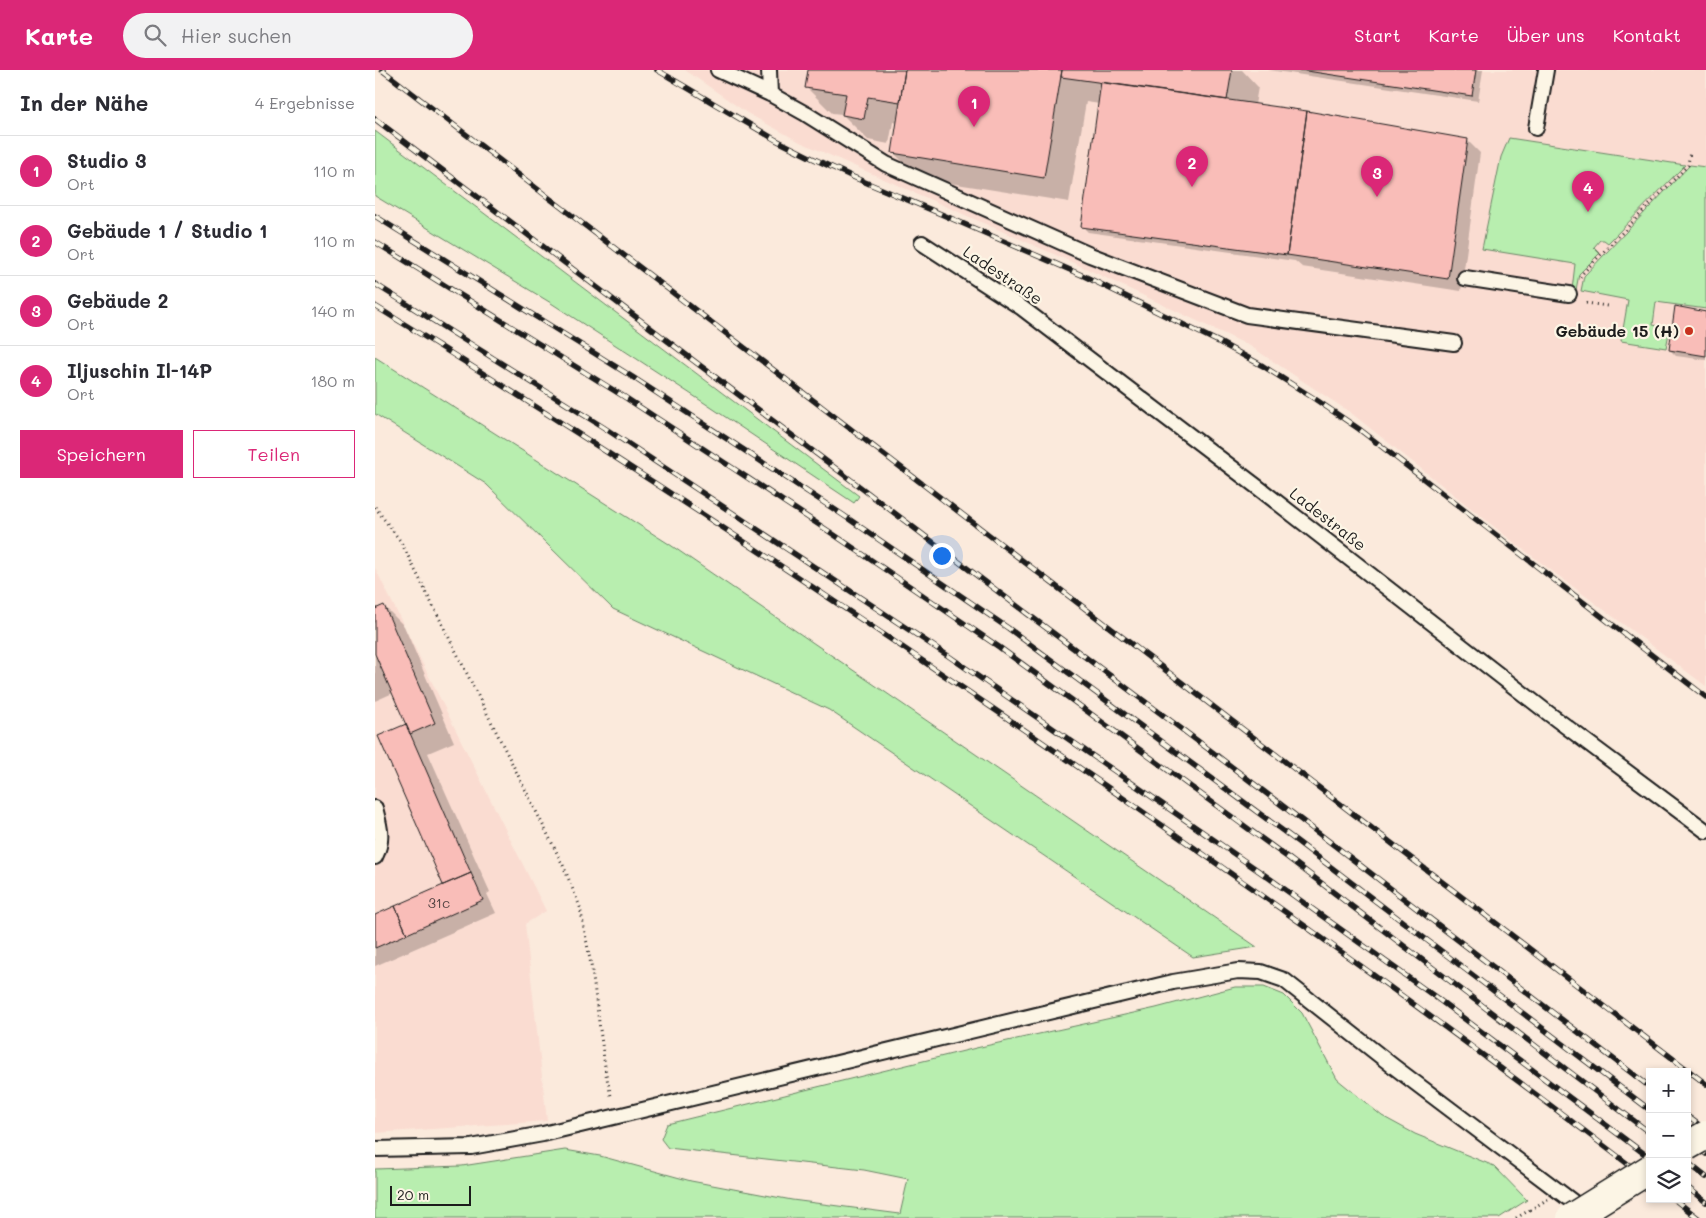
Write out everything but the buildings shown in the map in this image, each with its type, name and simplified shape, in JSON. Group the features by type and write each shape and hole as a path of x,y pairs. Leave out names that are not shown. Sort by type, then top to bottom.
{"main road":[{"path":"1691,1144 1706,1135"},
{"path":"1571,1218 1646,1171"}],"lane":[{"path":"718,70 770,94 886,164 1090,255 1247,315 1454,343"},
{"path":"769,70 770,94"},
{"path":"1537,128 1546,70"},
{"name":"Ladestraße","path":"922,243 1022,308 1252,483 1540,707 1706,831"},
{"path":"1465,278 1569,294"},
{"path":"375,808 381,833 379,849 375,857"},
{"path":"375,1149 471,1147 543,1134 1173,982 1238,971 1261,972 1284,980 1393,1066 1577,1204 1589,1218"}],"path":[{"path":"1579,282 1581,275 1688,165 1690,151"},
{"path":"1584,303 1607,306"},
{"path":"375,507 401,542 563,865 580,907 592,970 606,1074 617,1117"},
{"path":"1516,1218 1531,1210"}],"shaded area":[{"path":"685,70 1706,70 1706,686 1516,544 1351,413 1250,346 1085,268 800,142 747,113"},
{"path":"375,568 546,911 525,924 547,1121 375,1133"}],"green space":[{"path":"375,131 859,496 854,503 551,303 375,196"},
{"path":"1509,138 1685,165 1608,243 1600,240 1594,247 1600,253 1579,274 1576,290 1572,290 1575,264 1482,249 1501,157"},
{"path":"1690,165 1706,167 1706,309 1656,302 1653,325 1670,328 1666,348 1621,341 1628,300 1581,291 1584,276"},
{"path":"375,357 669,544 1257,947 1193,957 829,710 613,609 486,484 375,414"},
{"path":"1235,987 1264,987 1284,995 1302,1013 1337,1079 1382,1116 1415,1134 1494,1166 1527,1200 1499,1218 375,1218 375,1169 462,1166 565,1150 600,1156 691,1181 792,1200 900,1214 908,1179 864,1170 668,1148 661,1139 667,1124 976,1048 1156,1008"}],"railway":[{"path":"382,70 1706,1084"},
{"path":"657,70 776,140 812,158 1084,276 1219,342 1263,366 1359,429 1706,697"},
{"path":"375,119 1211,751 1646,1084"},
{"path":"375,216 634,378 843,515 1008,628 1298,842 1646,1107"},
{"path":"375,242 623,396 830,532 999,647 1287,857 1646,1130"},
{"path":"375,284 603,427 950,657 1269,878 1434,996 1646,1155"},
{"path":"375,306 719,525 1058,753 1357,963 1646,1178"},
{"path":"1691,1119 1706,1130"},
{"path":"1691,1142 1706,1154"},
{"path":"1691,1165 1706,1177"},
{"path":"1691,1190 1706,1202"},
{"path":"1679,1203 1698,1218"}],"place":[{"name":"Studio 3","path":"974,127"},
{"name":"Gebäude 1 / Studio 1","path":"1192,187"},
{"name":"Gebäude 2","path":"1377,197"},
{"name":"Iljuschin Il-14P","path":"1588,212"},
{"name":"Gebäude 15 (H)","path":"1689,331"}]}
